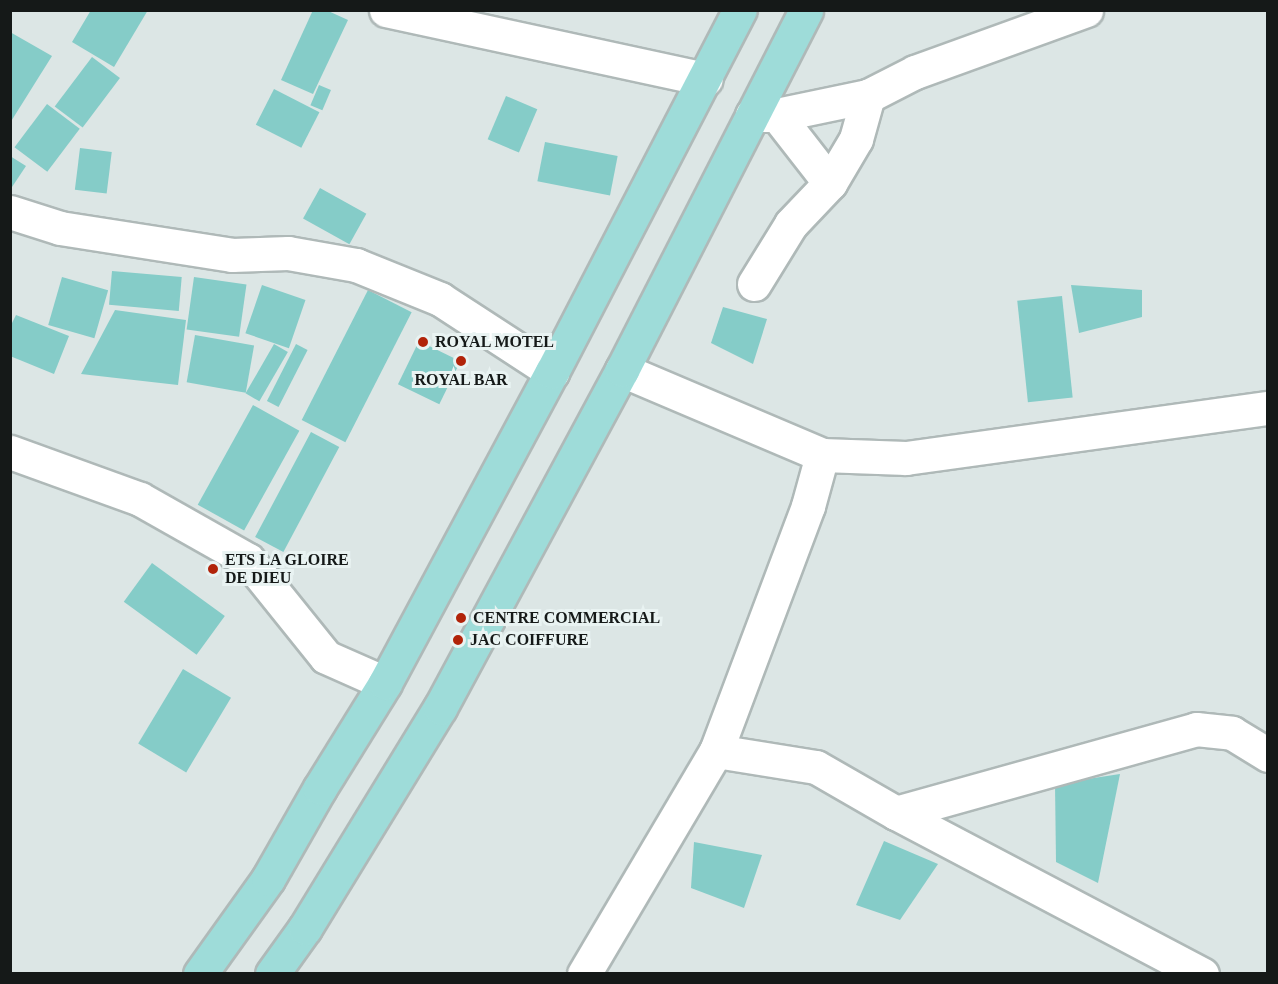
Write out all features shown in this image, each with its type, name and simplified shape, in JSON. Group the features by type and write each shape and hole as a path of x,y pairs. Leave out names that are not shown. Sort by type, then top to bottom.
{"main road":[{"path":"200,974 268,879 320,788 385,683 552,372 740,10"},
{"path":"272,974 305,928 440,708 622,370 764,115 806,10"}],"street":[{"path":"387,10 706,79"},
{"path":"764,115 868,96 915,72 1086,10"},
{"path":"754,284 791,225 830,183 856,139 868,96"},
{"path":"764,115 830,183"},
{"path":"10,212 72,230 232,255 288,253 356,265 440,299 552,372"},
{"path":"622,370 822,455 906,458 1268,408"},
{"path":"585,973 716,752 808,506 822,455"},
{"path":"16,462 140,500 248,560 326,657 385,683"},
{"path":"896,813 1196,729 1232,734 1268,755"},
{"path":"716,752 816,767 896,813 1202,974"}],"building":[{"path":"91,10 148,10 114,67 72,42"},
{"path":"313,10 326,10 348,20 313,94 281,80"},
{"path":"10,32 52,56 10,123"},
{"path":"92,57 120,78 83,128 55,107"},
{"path":"319,85 331,90 322,110 310,105"},
{"path":"274,89 319,112 301,148 256,125"},
{"path":"506,96 537,109 519,153 488,139"},
{"path":"47,104 80,129 47,172 15,147"},
{"path":"545,142 618,156 610,195 537,181"},
{"path":"80,148 112,152 107,194 75,190"},
{"path":"10,156 26,166 10,190"},
{"path":"320,188 366,214 349,244 303,219"},
{"path":"112,271 182,277 179,311 109,305"},
{"path":"62,277 108,290 94,338 48,325"},
{"path":"194,277 246,284 239,337 187,329"},
{"path":"262,285 305,300 289,348 245,333"},
{"path":"1071,285 1142,290 1142,317 1079,333"},
{"path":"368,290 412,312 345,442 302,420"},
{"path":"1062,296 1073,397 1028,402 1017,301"},
{"path":"723,307 767,319 753,364 711,343"},
{"path":"115,310 186,320 178,385 81,374"},
{"path":"16,315 69,336 54,374 10,356 10,327"},
{"path":"195,335 254,345 246,393 187,382"},
{"path":"419,341 460,361 439,404 398,384"},
{"path":"274,344 288,352 259,401 246,393"},
{"path":"296,344 308,350 279,407 267,401"},
{"path":"253,405 299,431 244,530 198,505"},
{"path":"311,432 339,447 283,552 255,537"},
{"path":"152,563 225,616 197,655 124,602"},
{"path":"183,669 231,698 186,772 138,744"},
{"path":"1120,774 1098,883 1056,862 1055,784"},
{"path":"884,841 938,864 900,920 856,905"},
{"path":"694,842 762,855 744,908 691,888"}],"place":[{"name":"ROYAL MOTEL","path":"423,342"},
{"name":"ROYAL BAR","path":"461,361"},
{"name":"ETS LA GLOIRE DE DIEU","path":"213,569"},
{"name":"CENTRE COMMERCIAL","path":"461,618"},
{"name":"JAC COIFFURE","path":"458,640"}]}
